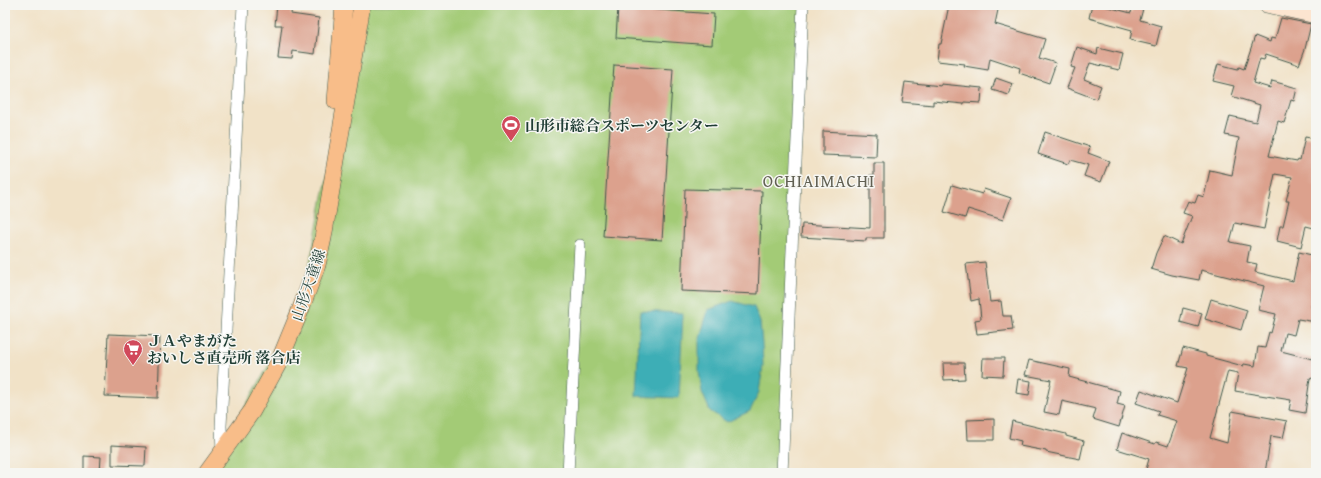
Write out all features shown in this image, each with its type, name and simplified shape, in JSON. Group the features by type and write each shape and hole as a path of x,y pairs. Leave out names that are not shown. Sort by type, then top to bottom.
{"main road":[{"name":"山形天童線","path":"330,193 337,71 344,5"},
{"name":"山形天童線","path":"207,473 252,410 279,362 300,311 318,258 323,238 362,5"},
{"path":"1266,5 1316,16"}],"street":[{"path":"222,452 221,426 243,5"},
{"path":"782,473 803,5"},
{"path":"568,473 580,244"}],"green space":[{"name":"山形市総合スポーツセンター","path":"362,5 803,5 782,473 207,473 300,311"}],"water":[{"path":"732,301 754,307 760,322 763,366 759,392 750,411 727,422 710,411 702,392 699,371 699,341 708,310"},
{"path":"640,311 683,313 679,398 636,396"}],"building":[{"path":"277,5 292,5 291,14 319,18 315,54 293,51 292,59 278,58 282,25 275,25"},
{"path":"949,5 999,5 995,24 1045,39 1039,58 1056,63 1049,83 1019,73 1020,68 990,58 988,70 964,66 965,64 937,61 939,44 941,44"},
{"path":"1092,5 1100,5 1131,13 1133,5 1144,5 1140,20 1161,26 1156,46 1130,40 1132,30 1089,18"},
{"path":"618,7 714,14 712,45 616,38"},
{"path":"1281,18 1311,24 1305,49 1299,65 1266,54 1264,59 1260,58 1253,83 1270,88 1272,81 1297,88 1294,101 1291,100 1284,123 1278,121 1269,156 1297,161 1298,159 1300,160 1305,137 1316,139 1316,220 1314,228 1306,226 1301,247 1277,241 1280,226 1283,226 1289,201 1286,201 1292,177 1275,174 1264,229 1235,223 1230,242 1250,246 1247,262 1257,264 1255,272 1293,281 1299,252 1316,256 1316,284 1311,307 1316,308 1316,322 1298,319 1294,335 1285,333 1281,351 1316,360 1316,379 1310,378 1305,413 1289,410 1291,400 1235,391 1238,373 1228,371 1210,438 1227,443 1232,411 1287,421 1283,438 1271,436 1265,473 1145,473 1149,459 1117,449 1122,433 1155,444 1156,442 1168,446 1177,421 1157,415 1159,411 1136,403 1141,390 1177,403 1188,368 1178,366 1183,348 1243,366 1244,364 1255,366 1258,347 1265,348 1269,332 1271,333 1276,314 1258,310 1264,286 1201,270 1199,280 1151,269 1156,253 1164,236 1181,244 1192,216 1183,213 1188,201 1195,203 1198,195 1204,197 1210,170 1232,175 1239,138 1225,135 1230,116 1256,122 1260,105 1231,96 1234,86 1213,81 1218,64 1244,69 1255,36 1270,42 1271,38 1275,39"},
{"path":"1077,47 1097,54 1098,48 1123,54 1119,70 1090,63 1084,79 1101,86 1096,99 1067,88 1075,68 1071,67"},
{"path":"614,65 673,69 662,240 603,236"},
{"path":"996,78 1013,84 1009,95 992,90"},
{"path":"905,82 982,88 981,103 964,102 964,104 933,101 933,105 902,102"},
{"path":"823,131 877,134 876,157 823,155"},
{"path":"1045,132 1090,147 1088,153 1109,161 1101,182 1084,176 1088,165 1070,160 1068,164 1038,154"},
{"path":"874,163 884,163 884,238 866,238 866,241 801,237 802,224 870,228 870,175 874,175"},
{"path":"952,185 982,194 984,189 1011,198 1003,220 968,209 965,218 944,212"},
{"path":"685,189 762,191 758,294 681,291"},
{"path":"985,262 990,302 1001,301 1003,316 1011,316 1013,330 977,334 975,320 981,319 979,299 971,301 966,264"},
{"path":"1211,299 1247,310 1241,330 1205,319"},
{"path":"1183,308 1202,313 1198,327 1180,322"},
{"name":"ＪＡやまがた おいしさ直売所 落合店","path":"108,334 160,336 158,398 105,396"},
{"path":"983,358 1004,358 1003,376 982,375"},
{"path":"1029,360 1070,369 1069,377 1120,391 1117,404 1125,406 1119,427 1093,419 1096,409 1062,401 1059,415 1044,412 1051,380 1025,375"},
{"path":"943,363 964,363 965,379 944,380"},
{"path":"1018,379 1031,381 1029,395 1016,393"},
{"path":"994,419 994,440 968,440 967,420"},
{"path":"1012,421 1066,434 1066,436 1084,441 1080,459 1020,446 1021,441 1009,438"},
{"path":"112,445 146,447 145,466 112,465"},
{"path":"84,456 101,457 100,473 84,473"}],"place":[{"name":"山形市総合スポーツセンター","path":"511,142"},
{"name":"ＪＡやまがた おいしさ直売所 落合店","path":"133,366"}],"district":[{"name":"OCHIAIMACHI","path":"819,180"}]}
